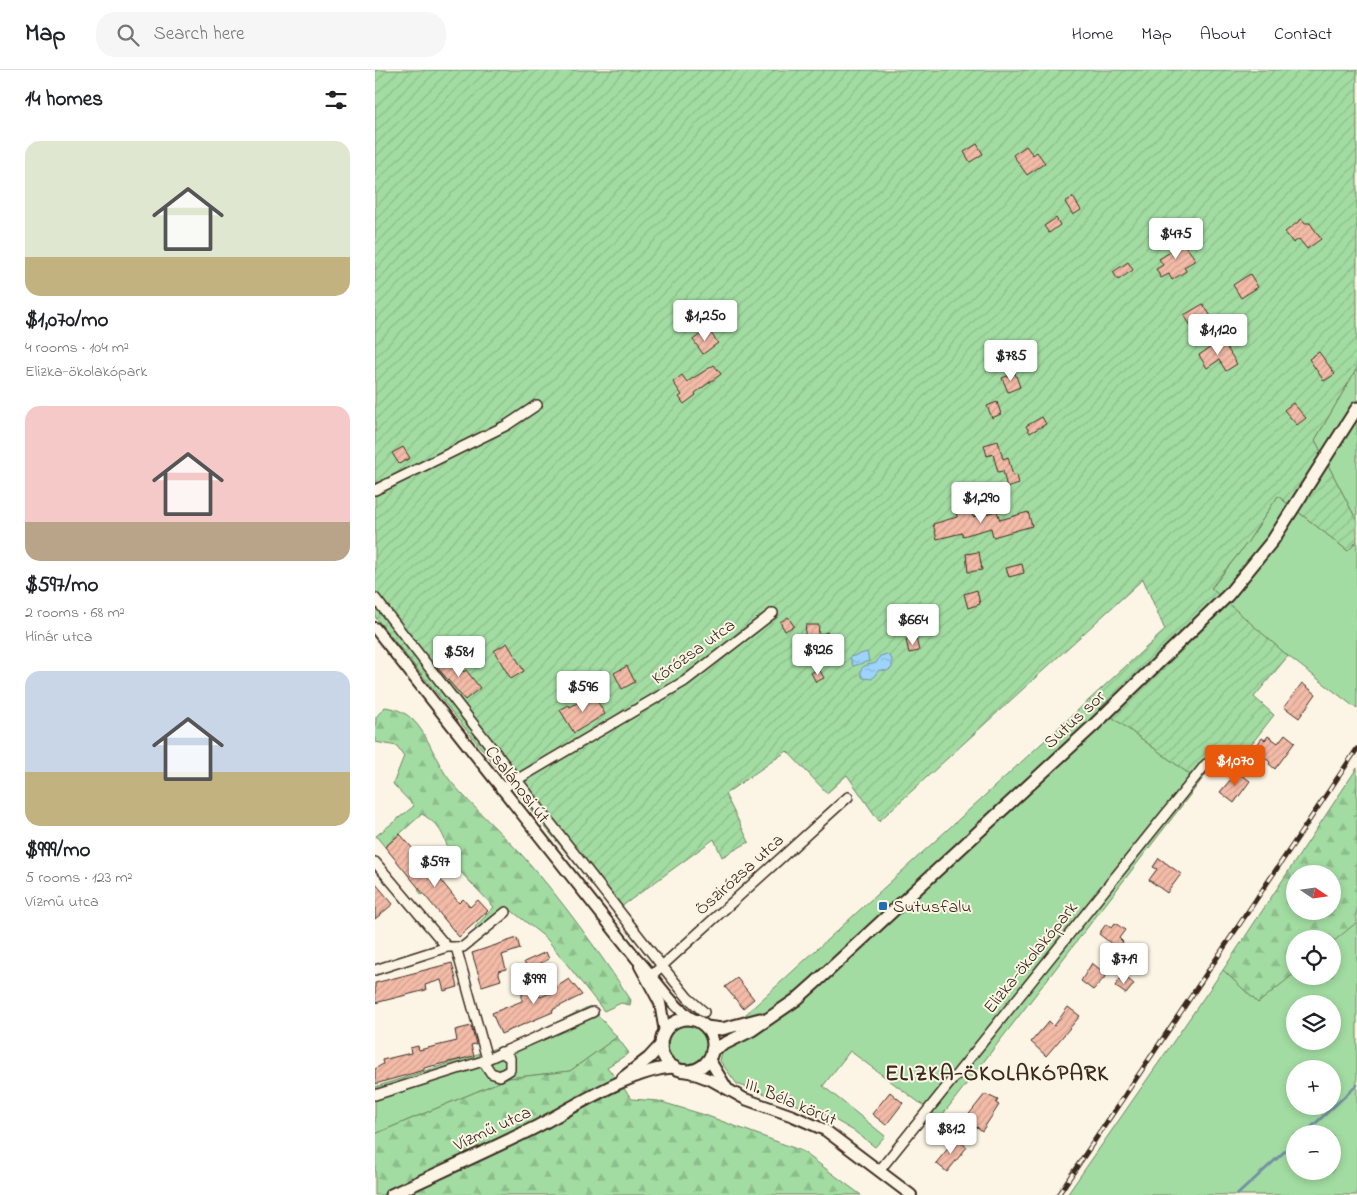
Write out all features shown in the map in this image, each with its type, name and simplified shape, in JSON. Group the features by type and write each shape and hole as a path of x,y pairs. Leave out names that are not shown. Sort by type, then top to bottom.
{"main road":[{"name":"Sutus sor","path":"771,1015 797,999 815,983 1093,726 1228,595 1273,540 1357,408"},
{"path":"706,1028 722,1029 739,1026 771,1015"},
{"path":"607,1090 655,1069 700,1067 710,1054 752,1030 771,1015"},
{"path":"607,1090 649,1058 661,1045 665,1032 677,1021 693,1020 706,1028 712,1038 710,1054"},
{"path":"661,1045 665,1058 679,1069"},
{"name":"Vízmű utca","path":"391,1195 531,1129 607,1090"}],"street":[{"path":"375,490 481,436 507,425 537,405"},
{"path":"375,598 662,966 688,998 704,1012"},
{"name":"Kőrózsa utca","path":"501,789 685,681 773,613"},
{"name":"Csalánosi út","path":"375,628 636,958 652,975 675,1006 693,1020"},
{"name":"Elizka-ökolakópark","path":"879,1171 1206,764"},
{"name":"Őszirózsa utca","path":"652,975 848,797"},
{"path":"375,862 451,947 485,1060 491,1073 501,1076 510,1070 510,1058 501,1052"},
{"path":"375,970 451,947 463,947 506,912"},
{"name":"Csalánosi út","path":"636,958 660,1003 665,1032"},
{"path":"375,1095 485,1060 593,1012"},
{"name":"III. Béla körút","path":"710,1054 729,1092"},
{"name":"III. Béla körút","path":"679,1069 711,1080 729,1092 825,1130 911,1195"}],"green space":[{"path":"375,70 1357,70 1357,368 1315,440 1357,521 1357,541 1348,551 1278,496 1247,543 1211,588 1288,656 1254,697 1274,715 1238,761 1225,750 1200,782 1089,700 1165,630 1143,579 879,821 847,775 827,793 787,751 725,794 749,842 722,857 714,839 614,912 375,617"},
{"path":"1357,368 1357,521 1315,440"},
{"path":"1278,496 1348,551 1357,541 1357,709 1288,656 1211,589 1247,543"},
{"path":"1089,700 1200,782 940,1118 850,1051 823,1086 885,1136 875,1147 854,1131 828,1116 737,1084 720,1061 723,1047 758,1025 745,1015"},
{"path":"385,707 403,712 418,726 452,783 521,854 579,925 631,1000 630,1005 621,1003 604,1011 546,938 507,907 478,931 475,927 494,907 455,866 422,895 418,890 450,856 446,842 438,827 422,814 385,847 376,836 414,806 393,784 404,756 397,746 375,742 376,717"},
{"path":"1357,768 1357,922 1341,935 1341,930 1286,930 1286,980 1258,1003 1223,970 1286,875 1286,920 1341,920 1341,865 1293,865"},
{"path":"1357,920 1357,1195 1067,1195 1223,970 1258,1003 1286,980 1286,985 1341,985 1341,933"},
{"path":"590,1006 617,1037 570,1071 509,1078 375,1134 375,1087 518,1041"},
{"path":"687,1026 698,1029 704,1035 707,1046 704,1057 698,1063 687,1066 676,1063 670,1057 667,1046 670,1035 676,1029"},
{"path":"617,1037 629,1053 607,1067 632,1099 658,1101 705,1115 802,1151 861,1195 375,1195 375,1134 509,1078 570,1071"}],"water":[{"path":"867,652 869,661 853,666 850,657"},
{"path":"887,654 892,659 892,668 887,671 879,670 872,679 863,678 861,671 863,667 876,663 880,656"}],"building":[{"path":"977,144 983,154 970,162 964,152"},
{"path":"1026,146 1033,155 1037,152 1045,163 1027,175 1013,155"},
{"path":"1073,197 1081,210 1073,215 1065,202"},
{"path":"1056,218 1060,225 1049,233 1044,226"},
{"path":"1302,219 1305,223 1310,223 1321,239 1307,249 1299,239 1293,243 1285,232"},
{"path":"1178,236 1196,260 1184,267 1186,271 1172,280 1169,274 1161,278 1156,269 1163,265 1159,259 1174,250 1169,242"},
{"path":"1128,262 1133,270 1118,280 1113,272"},
{"path":"1250,274 1258,287 1241,298 1233,285"},
{"path":"1203,304 1212,318 1193,329 1184,315"},
{"path":"708,329 718,343 703,354 693,340"},
{"path":"1222,340 1237,364 1226,371 1219,360 1207,368 1199,355"},
{"path":"1319,352 1335,374 1324,381 1309,359"},
{"path":"714,365 721,374 695,393 696,395 684,404 679,397 682,395 673,382 682,375 687,382"},
{"path":"1015,373 1020,387 1008,392 1002,378"},
{"path":"997,402 1001,414 992,418 987,406"},
{"path":"1293,403 1306,418 1297,425 1284,410"},
{"path":"1042,417 1046,424 1030,433 1026,426"},
{"path":"998,441 1003,459 1008,457 1013,476 1017,475 1019,484 1007,488 1003,471 998,472 993,454 987,456 984,445"},
{"path":"403,447 410,458 399,464 392,453"},
{"path":"970,507 973,517 997,511 1000,520 1028,512 1032,526 993,537 991,528 963,536 962,533 937,539 933,524 957,517 956,511"},
{"path":"979,552 982,570 968,572 966,554"},
{"path":"1022,564 1024,573 1009,577 1006,568"},
{"path":"977,590 980,604 968,608 964,594"},
{"path":"788,617 794,626 785,631 780,622"},
{"path":"806,625 819,625 818,635 828,632 831,643 820,646 825,651 816,660 803,649"},
{"path":"916,638 919,651 909,653 906,640"},
{"path":"507,643 524,671 511,679 494,651"},
{"path":"449,656 464,672 466,670 480,688 465,700 437,667"},
{"path":"627,666 635,682 622,689 614,673"},
{"path":"819,669 824,678 816,682 811,673"},
{"path":"1302,683 1316,694 1299,718 1284,707"},
{"path":"593,694 605,714 574,733 560,710 569,705 570,707"},
{"path":"1285,734 1295,742 1275,769 1269,764 1270,762 1256,751 1260,747 1257,745 1262,738 1265,740 1268,736 1278,743"},
{"path":"1237,772 1250,781 1234,803 1220,792"},
{"path":"400,834 428,866 435,860 443,868 436,874 459,903 463,899 470,907 478,900 488,911 459,937 385,847"},
{"path":"1159,858 1181,874 1167,893 1149,880 1157,869 1153,867"},
{"path":"375,883 393,904 375,919"},
{"path":"1115,923 1125,930 1119,938 1123,942 1118,949 1099,934 1106,924 1111,928"},
{"path":"517,938 520,949 502,955 506,969 498,971 501,980 482,986 472,953"},
{"path":"546,952 549,959 528,970 524,962"},
{"path":"452,963 458,987 444,991 441,980 425,985 426,990 375,1003 375,983"},
{"path":"1092,963 1107,975 1093,990 1081,981"},
{"path":"1123,975 1134,984 1126,994 1115,986"},
{"path":"737,978 754,999 743,1008 725,987"},
{"path":"530,979 540,997 553,992 553,989 569,979 582,995 552,1010 553,1012 501,1034 492,1013 522,1001 522,994 524,992 521,983"},
{"path":"1068,1007 1080,1016 1046,1056 1031,1042 1049,1021 1054,1026"},
{"path":"471,1026 476,1044 471,1045 474,1056 424,1068 424,1070 375,1084 375,1069 383,1064 382,1060 411,1053 410,1048 418,1046 419,1050 457,1041 455,1030"},
{"path":"890,1092 903,1103 886,1125 872,1114"},
{"path":"985,1094 998,1100 996,1103 999,1105 982,1131 977,1127 975,1129 966,1118"},
{"path":"956,1139 967,1147 947,1172 936,1163"}],"waterway":[{"path":"1314,1125 1357,1085"},
{"path":"1237,1195 1286,1150"}],"railway":[{"path":"1058,1195 1357,749"}],"place":[{"name":"Sutusfalu","path":"883,906"}],"district":[{"name":"ELIZKA-ÖKOLAKÓPARK","path":"997,1072"}]}
